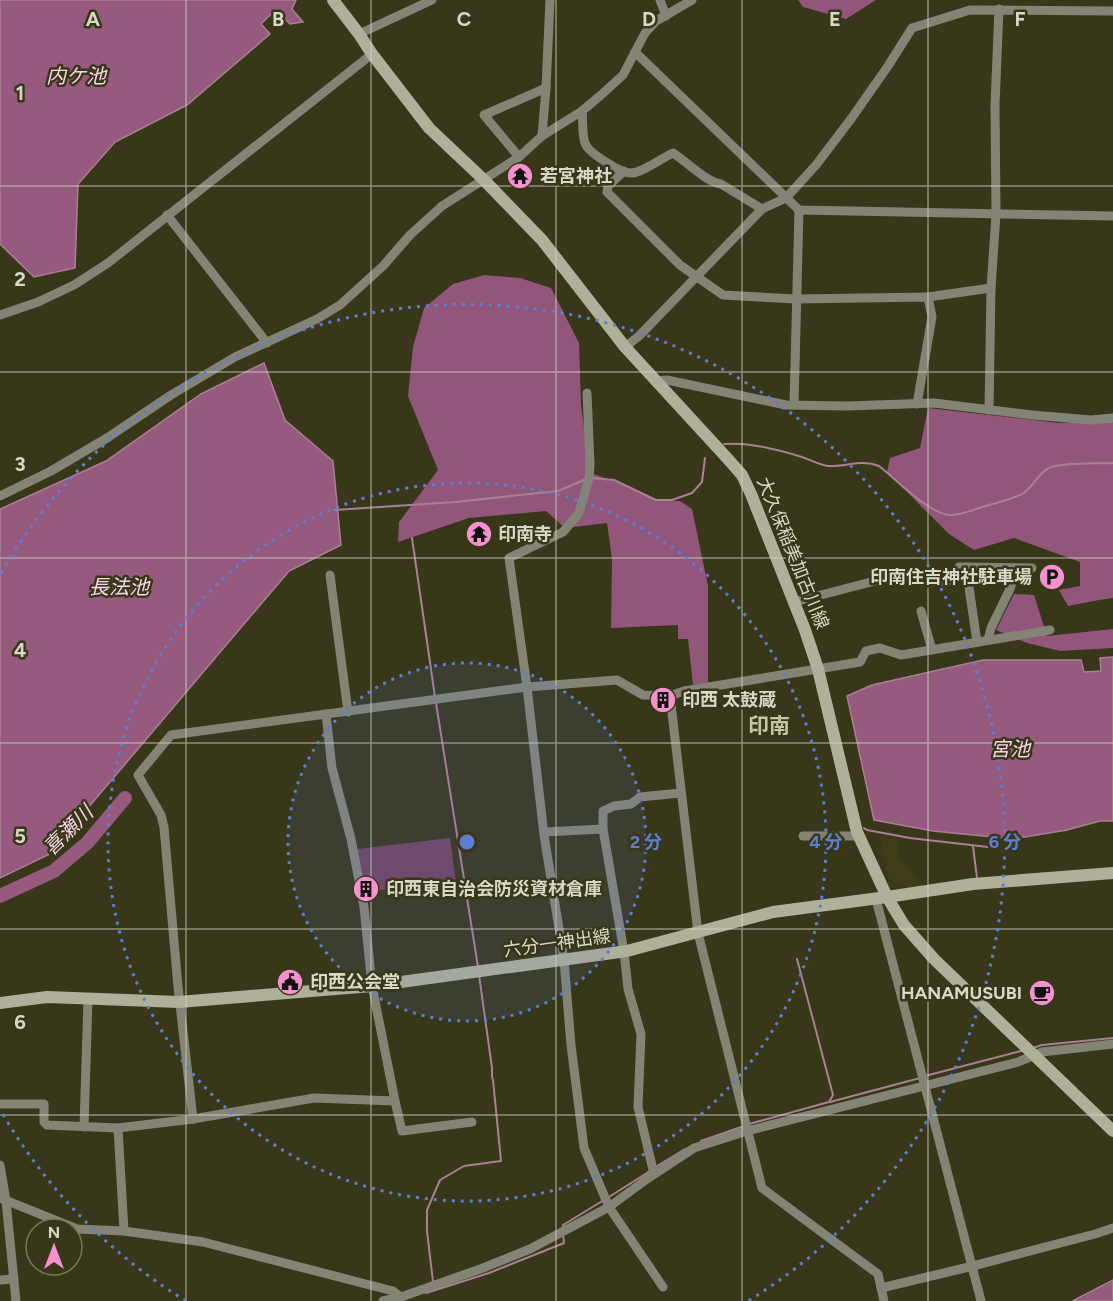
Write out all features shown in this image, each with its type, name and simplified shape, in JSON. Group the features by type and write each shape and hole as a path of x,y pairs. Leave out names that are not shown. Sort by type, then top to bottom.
{"main road":[{"name":"大久保稲美加古川線","path":"333,0 429,128 483,178 542,240 625,347 742,475 818,669 860,837 881,898 934,959 1113,1131"},
{"name":"六分一神出線","path":"0,1003 48,998 179,1002 372,986 624,952 773,912 973,884 1113,873"}],"street":[{"path":"359,34 432,0"},
{"path":"542,136 550,0"},
{"path":"660,0 666,16"},
{"path":"0,496 51,471 107,438 171,395 235,357 317,319 340,305 383,266 442,206 519,157 542,136 582,111 602,95 623,75 645,33 656,21 692,0"},
{"path":"989,410 996,214 995,105 999,9"},
{"path":"625,347 639,336 762,209 786,198 816,165 851,120 912,28 970,10 1113,11"},
{"path":"635,52 800,210 1113,216"},
{"path":"0,315 38,302 74,285 108,262 372,54"},
{"path":"519,157 484,115 546,88"},
{"path":"582,111 584,143 591,152 612,166 632,173 673,153 713,183 721,184 762,209"},
{"path":"624,171 608,186 607,192 610,196 680,264 723,295 796,299 928,297 992,288"},
{"path":"794,405 800,210"},
{"path":"167,215 267,343"},
{"path":"917,404 932,317 928,297"},
{"path":"656,381 667,380 786,405 847,406 934,403 1091,420 1113,418"},
{"path":"587,393 590,464 589,478 579,513 563,532 509,558 544,831 564,960 571,1046 584,1148 609,1207 663,1287"},
{"path":"794,603 894,576 931,582 947,581 959,575 959,567 1032,568"},
{"path":"966,567 977,642"},
{"path":"988,640 991,628 1010,589 1016,568"},
{"path":"330,575 348,712"},
{"path":"921,611 932,650"},
{"path":"193,1119 179,1002 164,827 161,815 138,775 171,735 527,687 617,680 643,695 670,696 684,691 860,662 866,651 880,648 901,655 1050,630"},
{"path":"670,696 698,933 762,1188 878,1274 884,1301"},
{"path":"326,714 332,768 351,839 364,907 372,986 402,1131 472,1122"},
{"path":"654,1174 638,1107 641,1034 628,989 624,952 610,898 603,811 614,806 631,804 640,797 681,794"},
{"path":"544,831 603,829"},
{"path":"803,836 860,837"},
{"path":"881,898 925,1086 981,1301"},
{"path":"84,1127 88,999"},
{"path":"383,1301 401,1297 483,1268 530,1249 609,1207 694,1148 747,1131 1018,1062 1042,1052 1113,1044"},
{"path":"0,1104 44,1104 44,1122 47,1125 118,1128 193,1119 315,1098 395,1101"},
{"path":"118,1128 124,1231"},
{"path":"0,1165 16,1301"},
{"path":"3,1199 78,1229 124,1231 203,1242 393,1290 401,1297"},
{"path":"881,1288 1113,1228"},
{"path":"0,1280 14,1279"}],"shaded area":[{"path":"798,0 876,0 846,19 803,7"},
{"path":"484,275 520,278 551,288 579,343 581,405 590,473 629,486 654,500 680,501 692,509 708,586 708,683 693,685 688,639 678,639 678,625 611,628 612,559 607,523 565,528 546,511 469,518 398,542 399,522 438,470 408,396 413,347 424,308 453,284"},
{"path":"928,408 1059,423 1113,421 1113,598 1068,606 1059,590 1080,586 1080,562 1014,538 974,550 949,534 887,472 890,458 920,448"},
{"path":"1014,594 1034,595 1047,636 1113,629 1113,648 1060,651 1027,643 996,630"},
{"path":"880,835 897,839 898,856 926,887 908,889 888,878"},
{"path":"450,838 456,882 363,892 357,849"}],"water":[{"name":"内ケ池","path":"0,0 296,0 292,9 303,22 290,24 275,10 261,24 270,34 187,105 115,142 78,184 75,268 34,277 0,244"},
{"name":"長法池","path":"264,363 285,420 333,461 341,545 289,571 48,855 0,878 0,509 106,461 201,394"},
{"name":"宮池","path":"1113,657 1113,821 1100,821 1067,830 1013,839 933,831 874,820 847,696 872,685 983,660 1081,660 1084,672 1101,671 1100,658"},
{"path":"1113,1280 1113,1301 1073,1301 1074,1300"}],"waterway":[{"path":"724,444 763,447 828,466 873,464 879,466 923,503 951,515 1022,494 1045,471 1055,466 1113,463"},
{"path":"592,478 614,480 656,500 672,500 692,493 702,482 705,458"},
{"path":"335,510 455,502 558,491 584,480"},
{"path":"412,538 435,697"},
{"path":"436,703 478,967"},
{"name":"喜瀬川","path":"0,896 54,871 87,843 125,798"},
{"path":"864,828 910,838 988,847"},
{"path":"973,846 977,878"},
{"path":"749,1124 829,1102 833,1095 797,959"},
{"path":"433,1282 427,1210 440,1180 464,1166 501,1161 492,1068 479,975"},
{"path":"1033,1048 1042,1045 1113,1038"},
{"path":"925,1076 1021,1051"},
{"path":"830,1102 920,1078"},
{"path":"701,1141 744,1126"},
{"path":"654,1168 685,1149"},
{"path":"609,1197 650,1171"},
{"path":"563,1229 563,1225 604,1200"},
{"path":"426,1293 489,1273 564,1243 563,1234"}],"place":[{"name":"若宮神社","path":"520,176"},
{"name":"印南寺","path":"479,534"},
{"name":"印南住吉神社駐車場","path":"1052,577"},
{"name":"印西 太鼓蔵","path":"663,700"},
{"name":"印西東自治会防災資材倉庫","path":"366,889"},
{"name":"印西公会堂","path":"290,982"},
{"name":"HANAMUSUBI","path":"1042,993"}],"district":[{"name":"印南","path":"769,725"}]}
